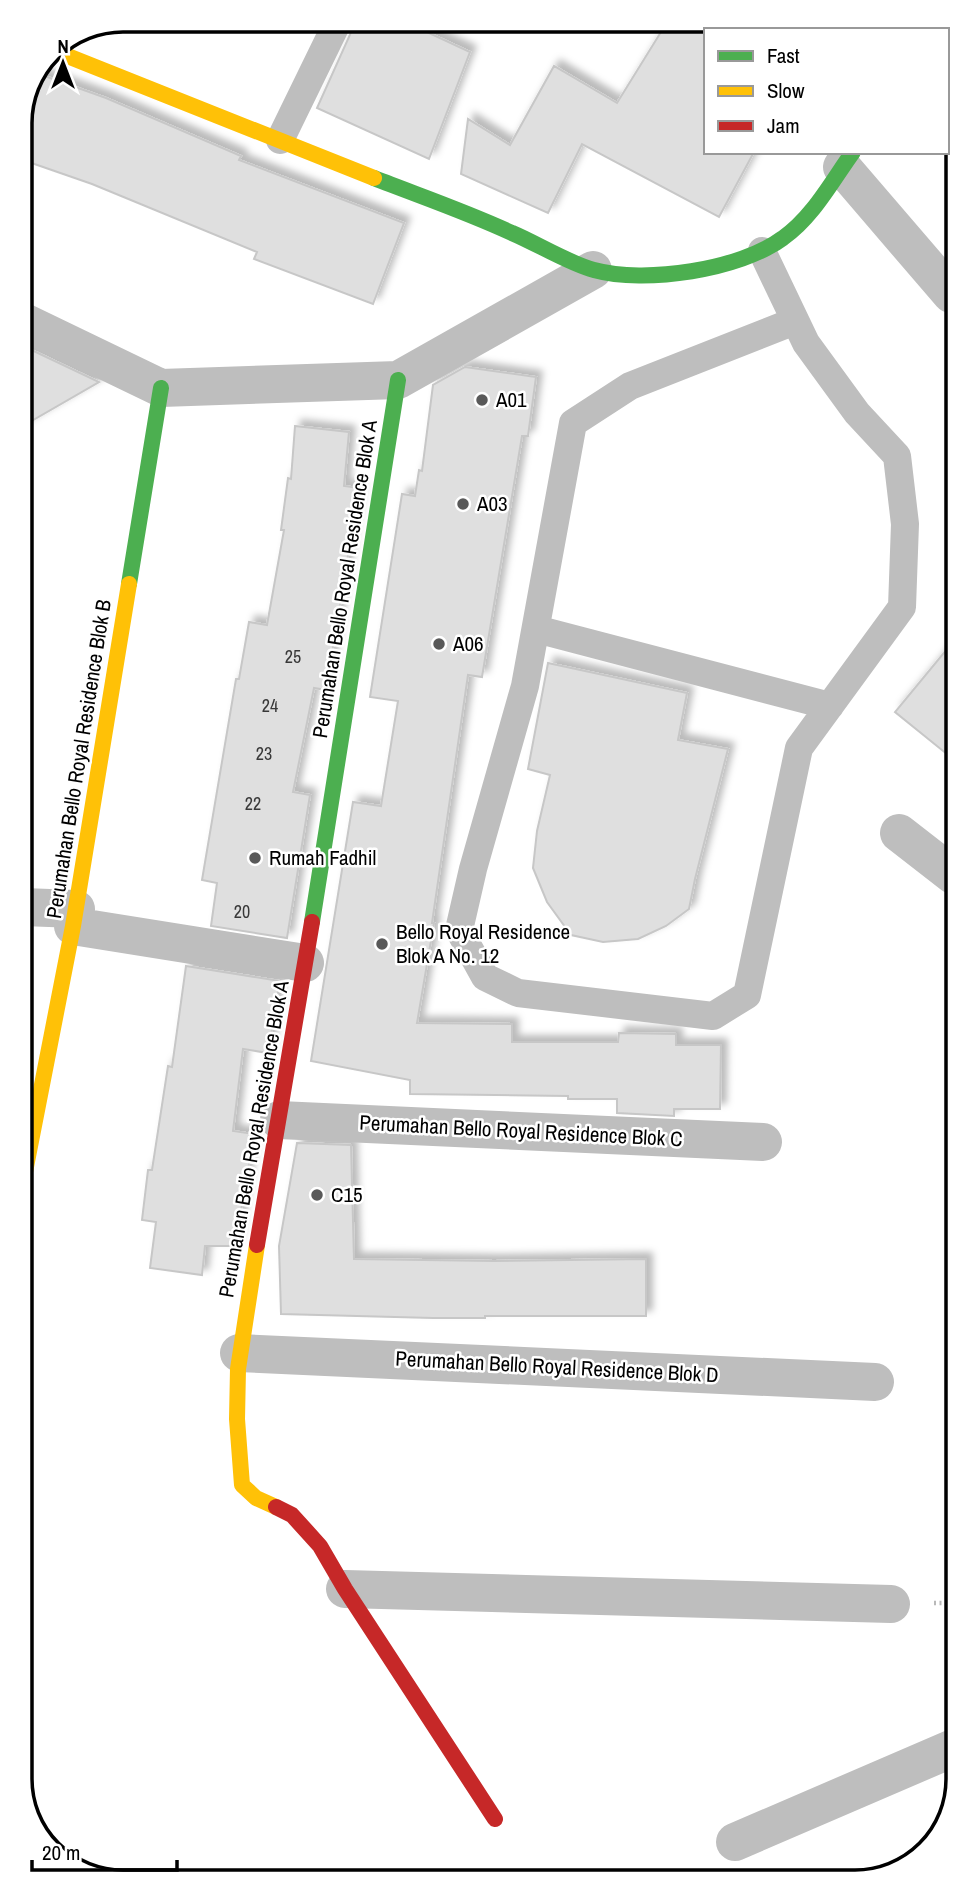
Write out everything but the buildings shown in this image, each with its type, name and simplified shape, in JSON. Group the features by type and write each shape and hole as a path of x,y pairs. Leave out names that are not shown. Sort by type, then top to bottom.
{"street":[{"path":"63,54 509,231 593,270 627,275 670,275 731,262 762,251 784,238 809,214 848,160 946,287"},
{"path":"32,326 161,388 398,380 593,270"},
{"name":"Perumahan Bello Royal Residence Blok A","path":"398,380 305,963 239,1353 236,1378 242,1485 256,1498 292,1515 320,1546 345,1589 495,1819"},
{"name":"Perumahan Bello Royal Residence Blok B","path":"31,1139 75,918 161,388"},
{"path":"899,833 946,870"},
{"path":"32,909 305,963"},
{"name":"Perumahan Bello Royal Residence Blok C","path":"279,1120 763,1142"},
{"name":"Perumahan Bello Royal Residence Blok D","path":"239,1353 875,1382"},
{"path":"345,1589 891,1604"},
{"path":"735,1842 946,1751"}],"lane":[{"path":"280,140 333,31"},
{"path":"762,251 806,343 857,413 897,456 905,524 902,607 799,748 747,996 713,1016 518,993 485,977 459,930 525,686 573,423 631,386 795,321"},
{"path":"536,629 830,706"}],"traffic: fast":[{"path":"374,178 478,218 594,270 615,274 665,274 718,266 765,249 783,238 813,209 852,154"},
{"path":"312,922 398,380"},
{"path":"129,584 161,388"}],"traffic: slow":[{"path":"63,54 374,178"},
{"path":"31,1139 73,926 129,584"},
{"path":"257,1245 238,1369 237,1419 242,1485 256,1498 276,1507"}],"traffic: jam":[{"path":"257,1245 312,922"},
{"path":"276,1507 292,1515 320,1546 345,1589 495,1819"}],"place":[{"name":"A01","path":"482,400"},
{"name":"A03","path":"463,504"},
{"name":"A06","path":"439,644"},
{"name":"Rumah Fadhil","path":"255,858"},
{"name":"Bello Royal Residence Blok A No. 12","path":"382,944"},
{"name":"C15","path":"317,1195"}]}
